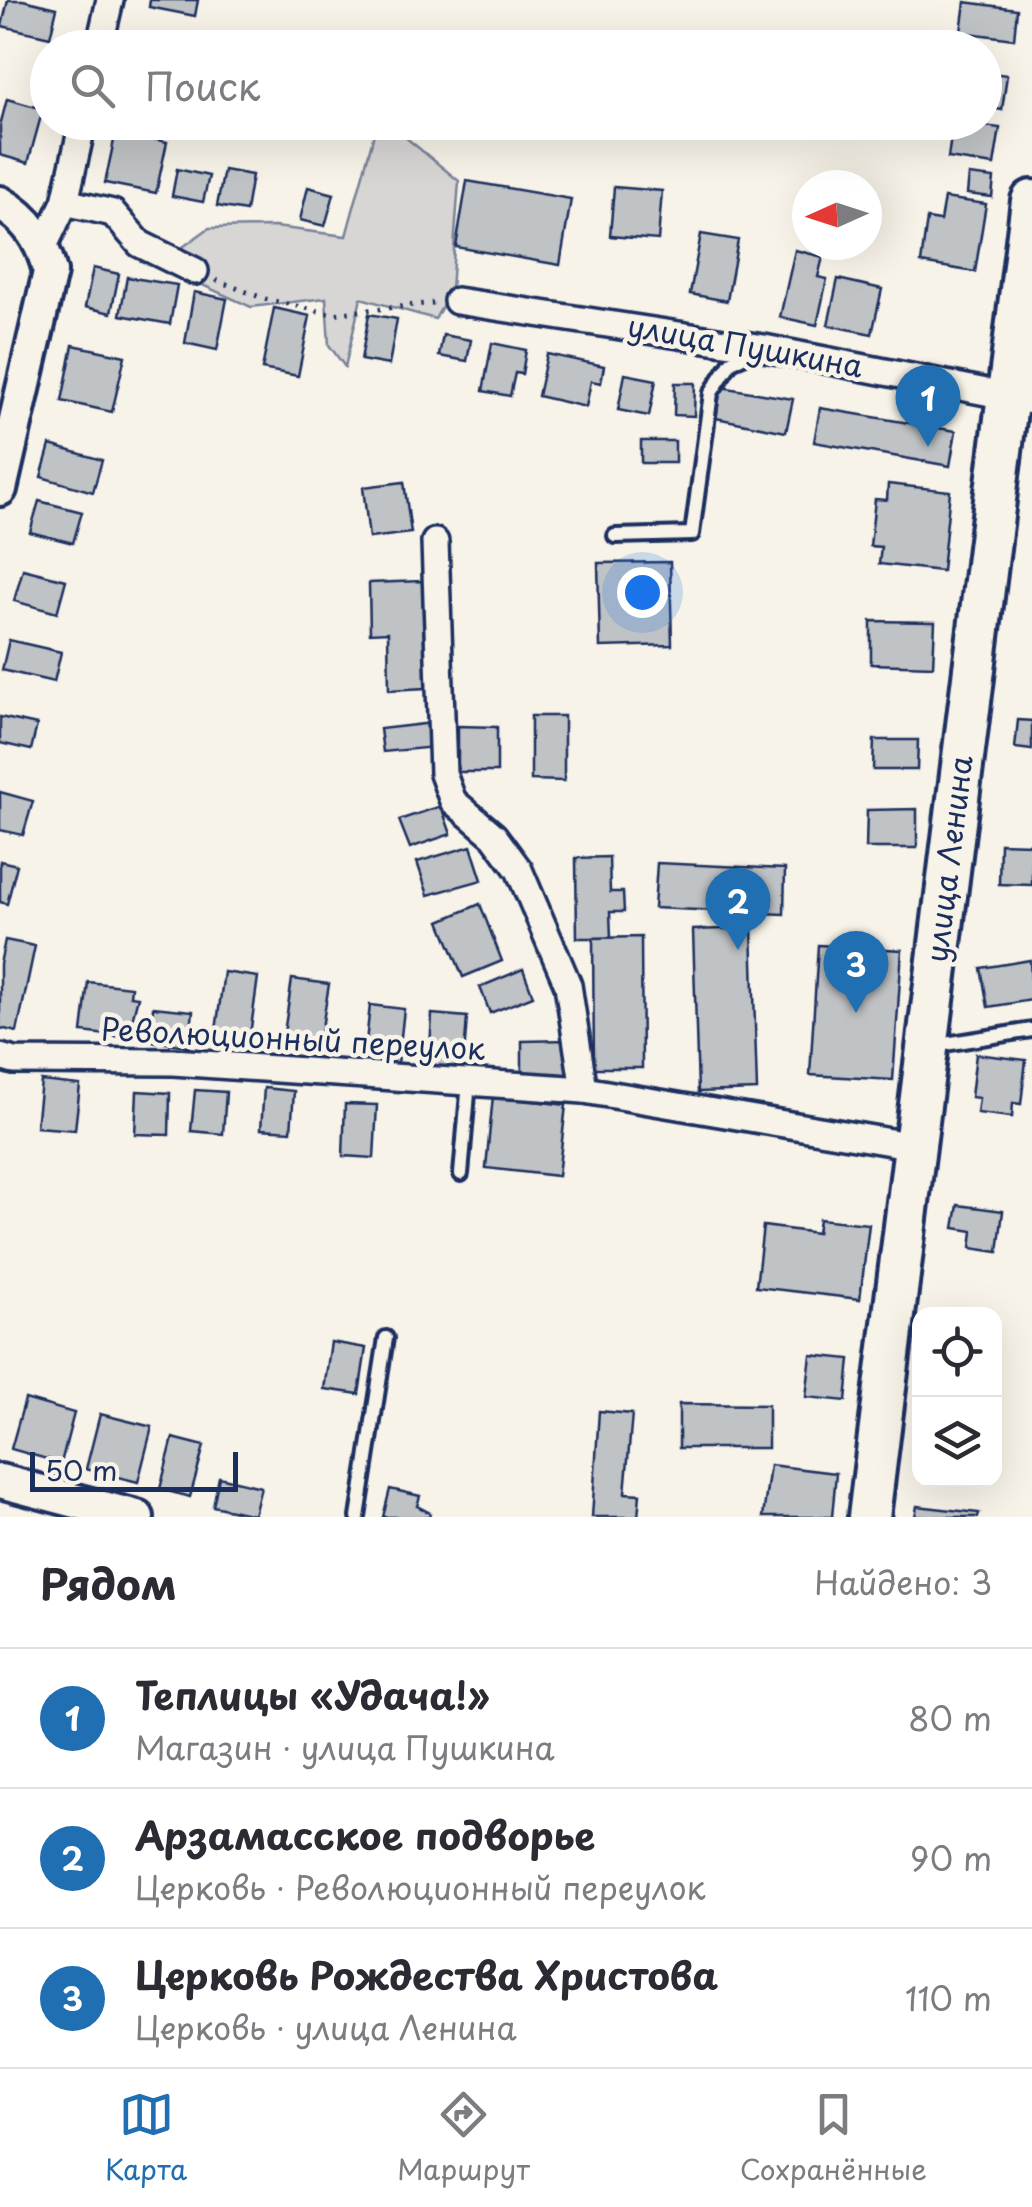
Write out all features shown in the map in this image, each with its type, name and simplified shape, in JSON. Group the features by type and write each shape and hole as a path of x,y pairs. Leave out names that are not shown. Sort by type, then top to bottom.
{"main road":[{"name":"улица Ленина","path":"869,1517 926,1047 1020,398 1032,201"}],"street":[{"path":"103,30 110,0"},
{"path":"44,246 65,202 79,140"},
{"path":"0,202 21,215 44,246 50,272 0,488"},
{"path":"65,202 113,213 140,244 195,271"},
{"name":"улица Пушкина","path":"457,301 764,348 1020,398"},
{"path":"435,542 443,774 453,801 494,836 519,870 568,985 584,1090"},
{"name":"Революционный переулок","path":"0,1057 173,1062 584,1090 914,1146"},
{"path":"0,1480 138,1517"}],"lane":[{"path":"615,536 692,534 712,393 731,362 764,348"},
{"path":"926,1047 1032,1030"},
{"path":"461,1174 469,1082"},
{"path":"358,1517 386,1338"}],"path":[{"path":"195,271 265,299 332,314 407,304"}],"shaded area":[{"path":"372,140 409,140 459,181 451,290 435,319 361,298 345,367 329,345 326,298 251,307 158,265 209,228 275,227 346,236"}],"building":[{"path":"8,0 57,8 52,30 30,32 2,26"},
{"path":"150,0 198,0 195,16 149,7"},
{"path":"965,2 1017,9 1014,39 1002,37 1002,30 961,30"},
{"path":"1002,74 1007,75 1002,110"},
{"path":"7,99 30,105 30,140 34,140 28,163 0,155 0,126"},
{"path":"114,140 167,142 156,193 105,183"},
{"path":"950,140 998,140 994,165 948,158"},
{"path":"177,169 209,176 203,202 172,196"},
{"path":"224,170 252,175 246,211 217,206"},
{"path":"969,175 994,178 992,197 967,194"},
{"path":"467,181 571,199 560,265 456,247"},
{"path":"308,187 334,194 325,226 300,220"},
{"path":"614,187 662,191 658,240 610,236"},
{"path":"944,198 986,204 975,272 921,263 927,219 940,221"},
{"path":"701,234 738,240 727,301 690,294"},
{"path":"793,260 822,260 818,277 827,279 817,325 780,317"},
{"path":"93,268 119,274 111,313 85,307"},
{"path":"127,277 177,285 170,324 120,315"},
{"path":"838,279 882,289 872,334 828,325"},
{"path":"194,292 227,299 217,350 185,343"},
{"path":"274,308 310,316 298,376 262,369"},
{"path":"369,314 397,319 389,365 361,360"},
{"path":"443,335 471,340 467,361 439,356"},
{"path":"492,343 526,350 522,374 515,373 510,396 483,391"},
{"path":"73,345 125,356 112,412 62,401"},
{"path":"547,354 604,366 601,383 591,381 586,407 538,396"},
{"path":"625,374 656,380 649,416 618,410"},
{"path":"675,383 695,383 694,416 674,415"},
{"path":"721,387 793,399 786,432 716,418"},
{"path":"820,408 956,431 950,466 814,442"},
{"path":"641,441 675,441 675,463 641,463"},
{"path":"50,445 102,460 93,492 41,477"},
{"path":"404,482 411,533 369,538 363,487"},
{"path":"888,484 950,491 942,571 879,564 881,547 870,546 875,499 887,500"},
{"path":"39,501 82,512 73,543 30,532"},
{"path":"670,562 672,645 600,647 598,563"},
{"path":"23,569 66,580 57,613 14,601"},
{"path":"422,581 426,688 389,690 388,632 370,633 369,583"},
{"path":"871,621 935,622 933,666 871,664"},
{"path":"9,640 61,652 54,682 2,670"},
{"path":"531,716 564,716 564,781 531,780"},
{"path":"0,717 37,725 31,750 0,743"},
{"path":"1018,720 1032,721 1032,750 1015,748"},
{"path":"433,723 436,747 383,752 380,729"},
{"path":"458,726 497,727 497,772 458,772"},
{"path":"874,740 918,740 917,770 873,770"},
{"path":"0,792 33,801 23,835 0,830"},
{"path":"441,806 451,834 410,848 399,820"},
{"path":"917,809 917,848 866,848 867,810"},
{"path":"1000,843 1032,844 1032,885 999,884"},
{"path":"471,846 482,880 428,895 417,862"},
{"path":"609,857 610,892 623,892 624,912 610,912 611,938 577,938 576,858"},
{"path":"0,861 17,865 7,904 0,902"},
{"path":"657,863 785,869 784,914 654,908"},
{"path":"480,904 502,961 463,977 440,921"},
{"path":"752,928 757,1090 698,1092 693,930"},
{"path":"641,937 642,1068 594,1068 593,938"},
{"path":"5,940 35,946 17,1032 0,1028 0,964"},
{"path":"818,945 902,950 893,1080 810,1075"},
{"path":"1030,960 1032,1000 988,1007 981,968"},
{"path":"523,969 533,996 490,1013 480,987"},
{"path":"224,972 258,977 248,1050 214,1045"},
{"path":"292,979 329,984 318,1053 282,1047"},
{"path":"88,982 131,987 130,996 138,997 131,1024 125,1023 124,1037 82,1032"},
{"path":"370,1005 404,1009 398,1064 364,1061"},
{"path":"153,1007 193,1011 189,1046 150,1041"},
{"path":"432,1014 467,1017 463,1070 429,1067"},
{"path":"569,1040 569,1077 522,1078 522,1041"},
{"path":"976,1054 1026,1060 1021,1104 1013,1103 1012,1117 977,1113 979,1098 971,1097"},
{"path":"41,1081 80,1085 75,1130 36,1127"},
{"path":"264,1088 294,1091 291,1131 261,1129"},
{"path":"195,1090 226,1092 223,1134 191,1131"},
{"path":"137,1091 170,1093 169,1135 135,1134"},
{"path":"493,1096 566,1105 558,1176 486,1168"},
{"path":"345,1104 377,1105 374,1158 343,1156"},
{"path":"958,1205 1003,1211 998,1252 971,1248 973,1231 954,1228"},
{"path":"819,1219 869,1224 860,1299 756,1287 763,1226 817,1233"},
{"path":"331,1342 366,1348 359,1394 324,1389"},
{"path":"811,1355 850,1359 846,1401 806,1397"},
{"path":"25,1399 74,1413 61,1463 11,1449"},
{"path":"679,1404 768,1405 768,1448 679,1448"},
{"path":"599,1411 632,1414 625,1493 640,1494 638,1517 592,1517"},
{"path":"100,1414 152,1427 138,1482 86,1469"},
{"path":"173,1438 204,1446 190,1497 160,1489"},
{"path":"770,1465 836,1473 832,1517 763,1517"},
{"path":"219,1477 261,1487 254,1515 213,1506"},
{"path":"390,1489 420,1496 417,1506 430,1513 429,1517 383,1517"},
{"path":"917,1506 979,1513 978,1517 915,1517"}],"place":[{"name":"Теплицы «Удача!»","path":"928,447"},
{"name":"Арзамасское подворье","path":"738,950"},
{"name":"Церковь Рождества Христова","path":"856,1013"}]}
